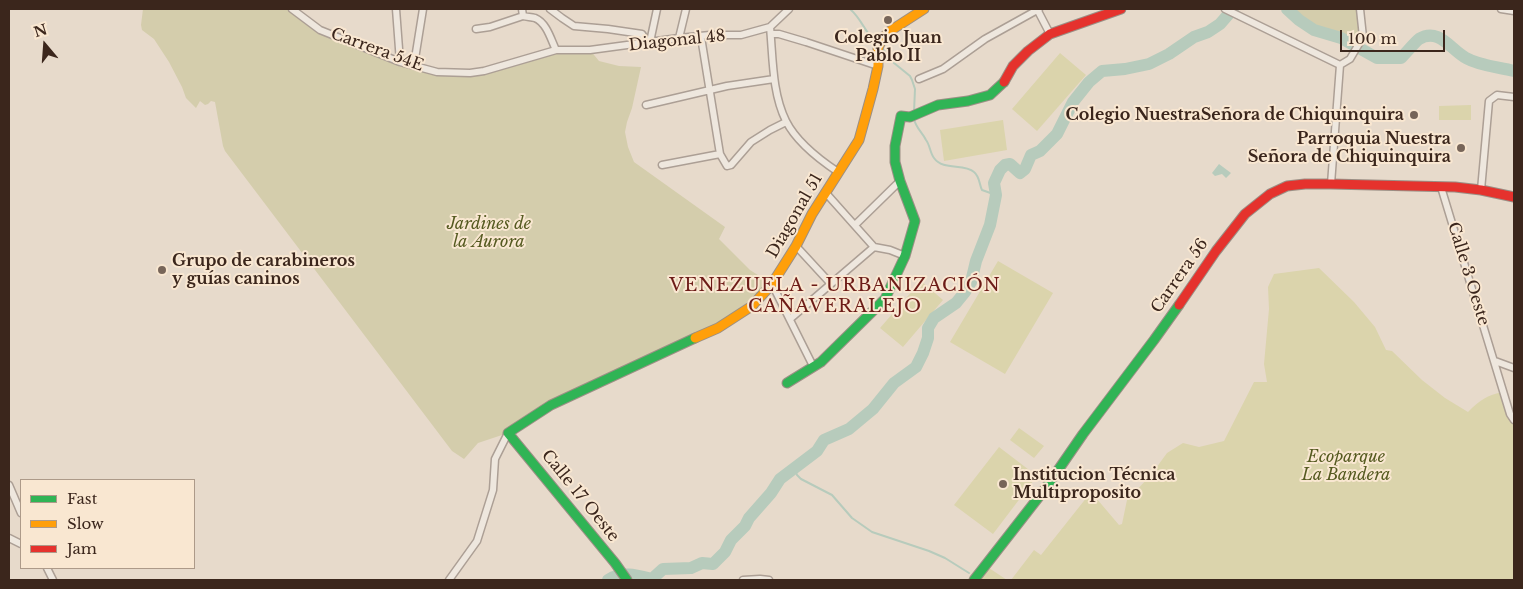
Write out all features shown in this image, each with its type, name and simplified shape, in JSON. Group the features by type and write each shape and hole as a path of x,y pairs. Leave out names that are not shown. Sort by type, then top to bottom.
{"street":[{"name":"Carrera 54E","path":"292,9 320,30 400,62 438,72 470,73 484,71 556,50"},
{"path":"396,9 400,62"},
{"path":"414,65 423,9"},
{"path":"552,9 574,26 642,34 649,42"},
{"path":"649,42 658,9"},
{"path":"679,38 686,9"},
{"name":"Diagonal 48","path":"556,50 590,50 679,38 740,35 771,30 789,9"},
{"name":"Diagonal 51","path":"508,432 551,405 718,328 752,306 772,284 796,246 825,192 859,140 878,66 878,55 882,39 890,31 924,9"},
{"path":"920,79 942,69 985,39 1038,9 1050,34"},
{"path":"786,383 821,362 885,299 905,256 916,222 900,181 895,162 895,146 901,116 914,116 938,105 968,101 990,95 1005,81 1013,66 1028,51 1050,34 1121,9"},
{"path":"1225,9 1340,66"},
{"path":"1340,66 1350,59 1363,38 1360,9"},
{"path":"1501,9 1514,11"},
{"path":"476,29 490,27 522,12 542,23 556,50"},
{"path":"771,30 878,66"},
{"path":"771,30 774,79 786,122 810,150 838,172"},
{"path":"701,37 720,154 727,166 731,165 751,142 786,122"},
{"path":"1331,184 1340,66"},
{"path":"646,105 727,86 774,79"},
{"path":"1481,190 1488,102 1497,95 1514,97"},
{"path":"662,165 720,154"},
{"path":"855,225 900,181"},
{"name":"Carrera 56","path":"974,580 1045,489 1083,434 1245,214 1270,194 1287,186 1331,184 1441,187 1481,190 1514,197"},
{"name":"Calle 3 Oeste","path":"1441,187 1510,414 1514,420"},
{"path":"825,192 874,247 890,250 905,256"},
{"path":"796,246 831,284"},
{"path":"790,319 874,247"},
{"path":"772,284 813,366"},
{"path":"1495,361 1514,368"},
{"path":"449,580 478,541 493,490 495,459 508,432"},
{"name":"Calle 17 Oeste","path":"508,432 616,563 627,580"},
{"path":"9,485 20,511"},
{"path":"743,580 769,580"}],"green space":[{"name":"Jardines de la Aurora","path":"143,9 292,9 320,30 437,72 470,73 556,50 590,50 599,61 619,66 641,67 625,132 634,162 725,227 719,239 750,270 772,284 752,306 718,328 551,405 508,433 478,443 464,459 452,451 225,151 215,102 211,101 205,105 200,101 196,108 186,98 169,62 154,39 142,30"},
{"path":"1287,9 1360,9 1363,37 1359,48 1341,38 1314,30"},
{"path":"1060,53 1086,75 1037,131 1012,109"},
{"path":"1471,105 1471,120 1439,120 1439,106"},
{"path":"1003,120 1007,150 944,161 940,130"},
{"path":"998,261 1053,293 1005,374 950,342"},
{"name":"Ecoparque La Bandera","path":"1319,268 1354,302 1375,327 1386,350 1392,351 1422,380 1445,398 1468,412 1484,399 1503,392 1514,420 1514,580 1011,580 1034,550 1041,555 1091,492 1119,525 1122,524 1127,500 1151,475 1167,453 1183,443 1199,447 1224,441 1254,382 1267,382 1264,364 1269,309 1268,287 1274,274"},
{"path":"921,281 943,300 903,347 880,328"},
{"path":"1019,428 1044,446 1034,458 1010,440"},
{"path":"999,447 1037,476 993,534 954,505"},
{"path":"986,566 1007,580 974,580"}],"shaded area":[{"path":"1219,164 1231,173 1226,178 1222,174 1215,176 1212,173"}],"waterway":[{"path":"850,9 877,44"},
{"path":"608,580 619,575 635,575 652,579 663,569 691,568 702,563 713,564 725,552 731,540 745,526 749,518 771,493 780,479 817,451 824,440 849,429 873,409 894,383 916,367 928,338 928,328 934,318 956,303 971,282 976,261 990,225 996,195 994,183 1000,170 1005,165 1010,164 1020,173 1025,169 1031,155 1040,151 1057,134 1073,102 1089,82 1102,71 1149,64 1169,54 1194,37 1208,32 1220,24 1233,9"},
{"path":"1287,9 1314,30 1341,38 1377,58 1401,58 1419,39 1433,36 1444,41 1471,61 1514,71"},
{"path":"881,47 894,63 910,76 915,89 914,112"},
{"path":"914,119 938,162 948,166 970,169 977,176 982,190 996,195"},
{"path":"794,467 801,479 832,495 852,518 872,532 929,551 945,558 969,573"}],"traffic: fast":[{"path":"787,383 821,362 885,299 905,256 915,221 895,162 895,146 901,116 910,117 938,105 968,101 990,95 1004,82"},
{"path":"974,580 1045,489 1083,434 1179,305"},
{"path":"627,580 508,433 551,405 695,338"}],"traffic: slow":[{"path":"695,338 718,328 752,306 772,284 796,246 812,214 859,140 873,89 878,66 878,48 882,39 890,31 924,9"}],"traffic: jam":[{"path":"1004,82 1013,66 1028,51 1050,34 1121,9"},
{"path":"1179,305 1216,251 1245,214 1270,194 1287,186 1331,184 1455,187 1514,197"}],"place":[{"name":"Colegio Juan Pablo II","path":"888,20"},
{"name":"Colegio NuestraSeñora de Chiquinquira","path":"1414,115"},
{"name":"Parroquia Nuestra Señora de Chiquinquira","path":"1461,148"},
{"name":"Grupo de carabineros y guías caninos","path":"162,270"},
{"name":"Institucion Técnica Multiproposito","path":"1003,484"}],"district":[{"name":"VENEZUELA - URBANIZACIÓN CAÑAVERALEJO","path":"835,296"}]}
